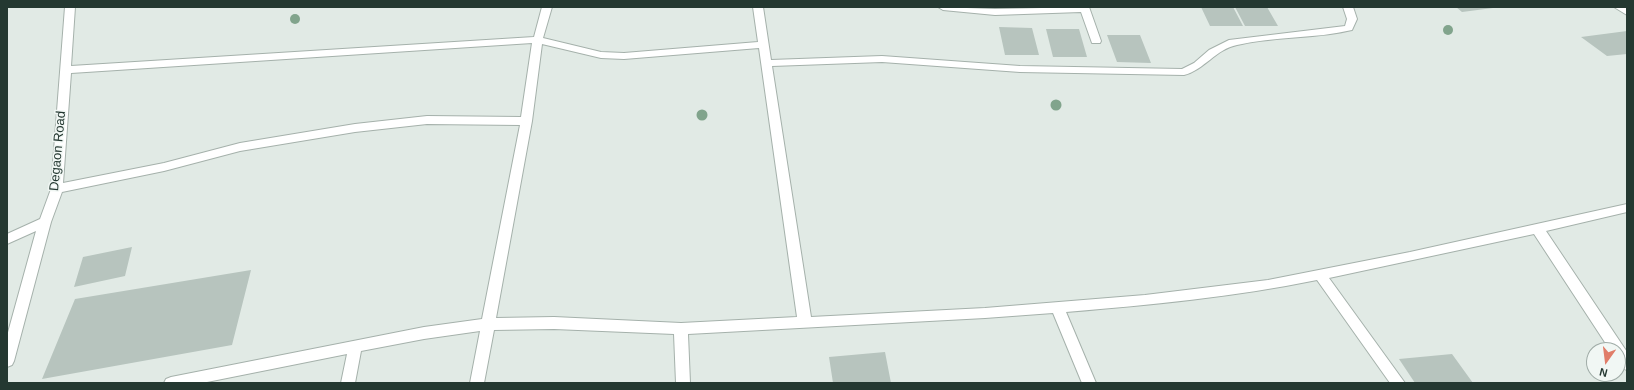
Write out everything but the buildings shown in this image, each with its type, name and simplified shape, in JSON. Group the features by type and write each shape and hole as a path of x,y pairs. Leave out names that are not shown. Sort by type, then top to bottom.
{"street":[{"name":"Degaon Road","path":"7,361 45,222 57,189 70,7"},
{"path":"477,383 526,121 538,40 547,7"},
{"path":"758,7 806,322"},
{"path":"943,7 958,10 985,11 1085,8 1096,41"},
{"path":"767,63 882,58 1020,69 1184,72 1198,65 1213,52 1233,42 1349,28 1352,18 1348,7"},
{"path":"1619,7 1627,12"},
{"path":"65,70 538,40 601,54 624,56 764,45"},
{"path":"57,189 164,167 240,147 355,128 427,120 526,121"},
{"path":"171,383 424,333 489,324 554,323 681,329 1057,307 1145,300 1268,284 1320,275 1410,257 1627,208"},
{"path":"7,239 45,222"},
{"path":"1537,228 1627,364"},
{"path":"1320,275 1398,383"},
{"path":"1057,307 1089,383"},
{"path":"681,329 683,383"},
{"path":"348,383 355,347"}]}
